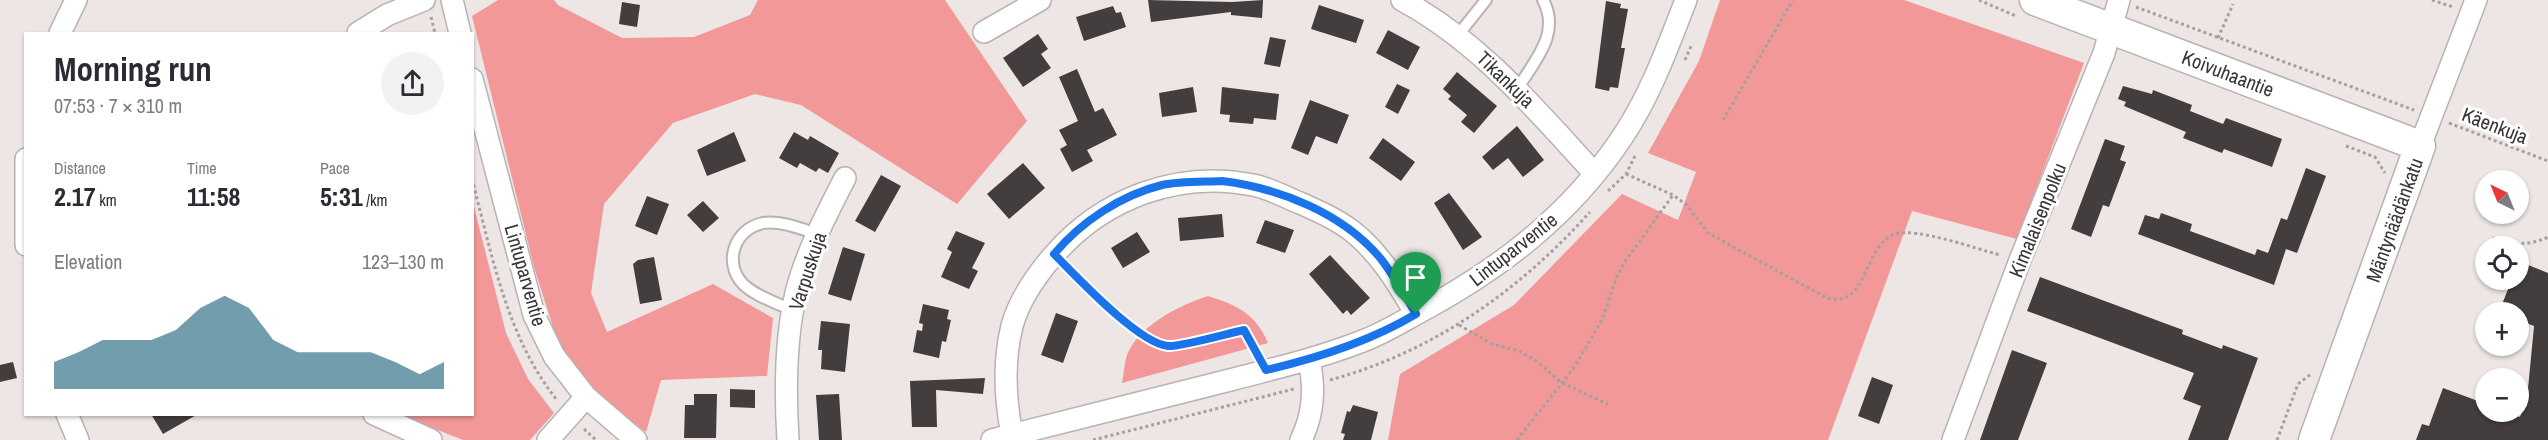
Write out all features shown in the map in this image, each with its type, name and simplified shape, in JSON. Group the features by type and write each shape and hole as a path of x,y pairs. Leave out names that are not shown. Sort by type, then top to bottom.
{"street":[{"path":"60,32 76,0"},
{"path":"360,32 387,15 424,0"},
{"path":"452,0 460,32"},
{"path":"984,32 1040,0"},
{"name":"Tikankuja","path":"1402,0 1458,35 1518,88 1595,174"},
{"name":"Lintuparventie","path":"1002,437 1309,360 1361,342 1469,285 1537,235 1595,174 1625,134 1660,68 1686,0"},
{"name":"Kimalaisenpolku","path":"1953,440 2020,260 2104,53 2119,0"},
{"name":"Mäntynäädänkatu","path":"2314,440 2475,0"},
{"name":"Koivuhaantie","path":"2026,8 2110,29 2420,146"},
{"name":"Lintuparventie","path":"474,87 534,315 554,356 586,397 636,440"},
{"name":"Varpuskuja","path":"788,440 786,409 792,310 796,291 817,234 845,178"},
{"path":"1002,437 1006,361 1012,326 1025,294 1054,254 1090,220 1138,194 1162,185 1222,181 1255,185 1334,219 1352,231 1381,259 1416,314"},
{"path":"1301,440 1311,412 1314,384 1309,360"},
{"path":"548,440 586,397"},
{"path":"68,416 78,440"},
{"path":"378,416 431,440"}],"lane":[{"path":"1458,35 1486,0"},
{"path":"1518,88 1546,42 1551,15 1544,0"},
{"path":"792,310 743,284 731,266 733,247 742,233 761,223 786,225 817,234"}],"path":[{"path":"1723,120 1793,0"},
{"path":"1979,0 2026,8"},
{"name":"Käenkuja","path":"2119,0 2548,161"},
{"path":"2432,0 2453,8"},
{"path":"2218,38 2233,4"},
{"path":"2342,144 2375,157 2388,181"},
{"path":"1626,174 1673,195 1687,205 1708,233 1827,298 1839,301 1851,296 1880,245 1897,233 1914,232 2020,260"},
{"path":"1517,440 1562,383 1602,320 1617,276 1626,260 1673,195"},
{"path":"2529,242 2548,237"},
{"path":"1054,254 1114,314 1154,340 1167,346 1244,330 1266,370"},
{"path":"1459,325 1485,341 1507,346 1527,355 1562,383 1608,404"},
{"path":"2277,440 2298,384 2318,369"}],"shaded area":[{"path":"498,0 554,0 558,5 622,38 694,37 750,15 758,0 945,0 1027,121 957,204 801,105 755,94 673,123 604,204 591,293 607,332 713,284 773,318 767,376 661,380 646,432 597,395 557,340 534,267 472,16"},
{"path":"1720,0 1904,0 2084,63 2017,239 1912,211 1828,440 1388,440 1400,374 1514,305 1622,194 1678,220 1696,172 1648,153 1699,61"},
{"path":"474,207 506,333 528,379 554,413 530,440 463,440 402,416 474,416"},
{"path":"1208,296 1244,312 1258,325 1268,343 1122,383 1127,355 1141,334 1173,311"}],"building":[{"path":"1148,0 1232,2 1263,0 1262,18 1231,15 1231,12 1151,22"},
{"path":"1606,1 1621,4 1620,8 1628,9 1621,48 1625,48 1618,88 1610,87 1609,91 1595,88"},
{"path":"622,2 640,5 637,27 619,24"},
{"path":"1319,5 1364,20 1356,43 1311,29"},
{"path":"1113,6 1116,13 1121,12 1126,27 1084,41 1076,17"},
{"path":"1388,30 1420,47 1408,70 1376,53"},
{"path":"1038,34 1048,49 1041,54 1051,68 1023,87 1003,58"},
{"path":"1270,37 1286,40 1280,67 1264,64"},
{"path":"1077,69 1095,112 1103,108 1117,135 1087,150 1093,161 1072,172 1060,149 1067,145 1059,130 1078,121 1059,77"},
{"path":"1457,72 1497,106 1474,133 1461,122 1467,115 1448,99 1451,96 1443,89"},
{"path":"1397,84 1410,90 1398,114 1385,107"},
{"path":"2123,86 2152,94 2153,90 2192,105 2190,111 2223,124 2226,118 2282,139 2272,167 2224,149 2222,153 2183,138 2186,132 2124,106 2126,102 2118,99"},
{"path":"1193,87 1197,112 1162,117 1159,93"},
{"path":"1222,87 1279,94 1276,120 1254,118 1253,124 1229,122 1230,115 1220,114"},
{"path":"1310,100 1349,115 1337,144 1316,136 1308,155 1291,148"},
{"path":"1517,126 1544,160 1523,177 1508,158 1493,170 1482,157"},
{"path":"734,132 746,161 707,176 697,150"},
{"path":"794,132 808,140 810,136 839,153 828,173 819,168 816,172 800,163 797,168 779,158"},
{"path":"1383,138 1415,162 1401,181 1369,158"},
{"path":"2105,139 2125,146 2120,160 2126,162 2109,207 2103,205 2091,237 2071,229"},
{"path":"1023,163 1045,188 1009,219 987,194"},
{"path":"2306,168 2326,176 2297,253 2286,249 2274,285 2138,234 2145,215 2159,219 2161,213 2192,224 2190,231 2255,255 2257,249 2268,253 2281,218 2287,220"},
{"path":"881,175 901,186 875,232 855,221"},
{"path":"1449,193 1482,237 1463,250 1434,203"},
{"path":"647,196 669,204 657,235 635,226"},
{"path":"703,201 719,218 703,232 687,215"},
{"path":"1222,214 1224,237 1180,241 1178,218"},
{"path":"1265,220 1294,230 1285,253 1256,243"},
{"path":"956,231 985,243 972,268 978,271 969,289 941,277 952,252 947,249"},
{"path":"1137,232 1150,252 1123,268 1111,248"},
{"path":"843,247 865,254 851,301 828,294"},
{"path":"1330,255 1370,298 1351,315 1347,310 1343,314 1309,274"},
{"path":"654,257 662,300 640,304 633,264 638,260"},
{"path":"2529,265 2548,273 2548,440 2416,440 2422,424 2429,426 2443,388 2475,400 2475,422 2529,422 2529,378 2534,326 2529,324 2529,302 2503,302 2508,290 2529,290"},
{"path":"2040,277 2183,330 2182,334 2222,349 2223,345 2258,358 2228,440 2188,440 2201,406 2183,399 2194,373 2027,311"},
{"path":"923,304 949,310 947,319 951,320 946,342 942,341 939,358 913,352 917,330 922,331 923,324 919,323"},
{"path":"1056,313 1078,321 1063,363 1041,355"},
{"path":"821,321 850,324 845,372 821,369 822,350 818,350"},
{"path":"2012,350 2047,363 2018,440 1980,440"},
{"path":"13,362 17,378 0,382 0,365"},
{"path":"1872,377 1893,385 1879,424 1858,416"},
{"path":"985,378 983,394 936,390 937,427 912,427 910,381"},
{"path":"730,389 755,390 755,408 730,407"},
{"path":"694,394 717,394 716,438 684,438 685,405 694,405"},
{"path":"839,394 842,440 819,440 816,395"},
{"path":"1353,405 1378,412 1371,440 1343,440 1345,434 1341,433 1347,411 1350,412"},
{"path":"152,416 194,416 163,434"}],"route":[{"path":"1222,181 1255,185 1334,219 1352,231 1381,259 1416,314 1361,342 1309,360 1266,370 1244,330 1167,346 1154,340 1114,314 1054,254 1067,239 1090,220 1111,207 1162,185 1222,181"}]}
